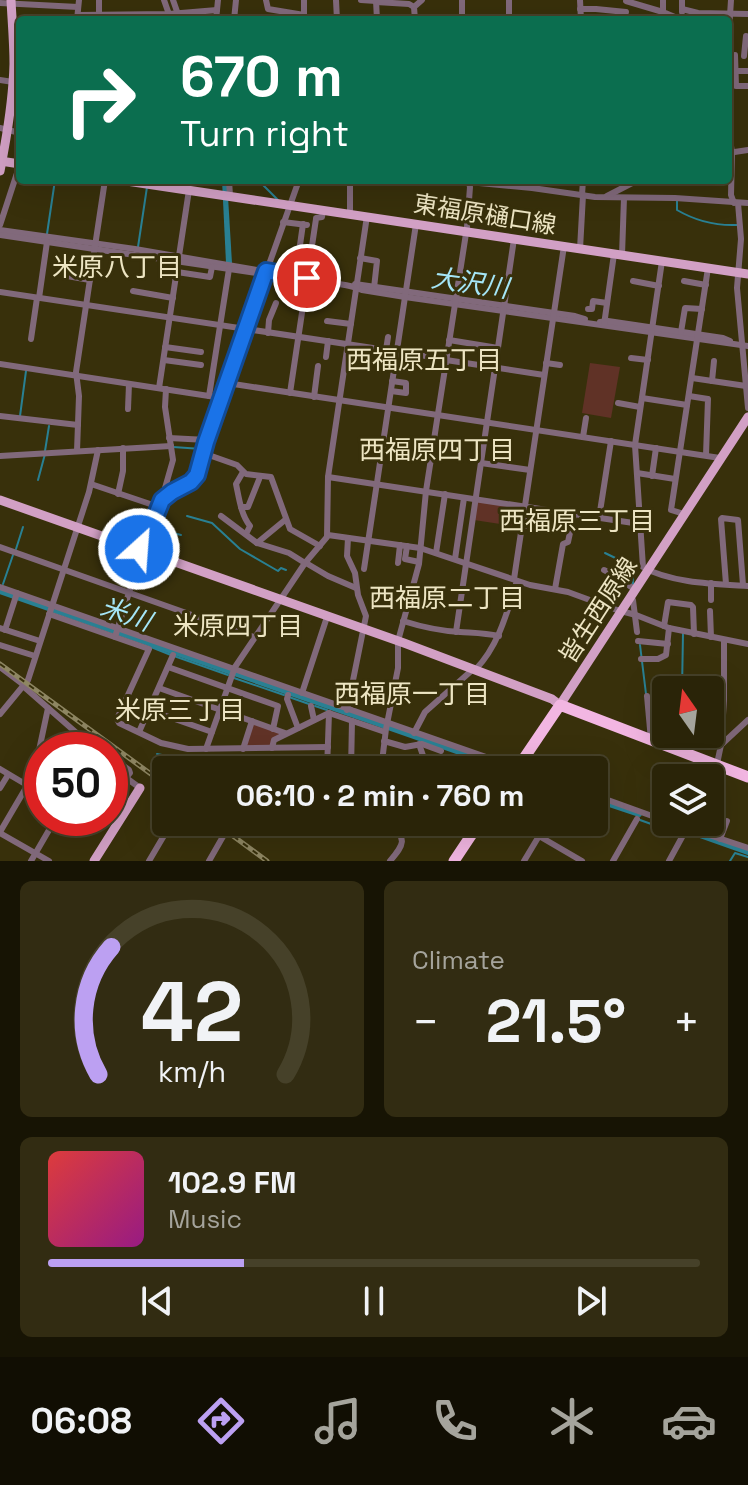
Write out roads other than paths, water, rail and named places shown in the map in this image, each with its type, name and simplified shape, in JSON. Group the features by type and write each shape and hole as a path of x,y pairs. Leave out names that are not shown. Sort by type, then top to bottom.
{"highway":[{"path":"527,756 560,705 713,764"},
{"path":"724,768 748,777"},
{"path":"454,861 470,836"}],"main road":[{"path":"1,165 4,129 16,103 7,2"},
{"name":"東福原樋口線","path":"158,184 743,273"},
{"name":"皆生西原線","path":"560,705 748,417"},
{"path":"0,502 560,705"},
{"path":"278,601 364,632"},
{"path":"94,861 140,788"}],"street":[{"path":"216,16 218,0"},
{"path":"266,0 268,9 300,16"},
{"path":"361,0 401,2 414,7"},
{"path":"414,7 422,0"},
{"path":"580,0 581,16"},
{"path":"582,9 626,16 626,0 672,16"},
{"path":"663,0 663,12"},
{"path":"682,0 682,16"},
{"path":"730,14 731,0"},
{"path":"7,2 78,3"},
{"path":"203,2 204,11"},
{"path":"414,7 415,16"},
{"path":"682,9 698,13 748,14"},
{"path":"183,16 217,10"},
{"path":"747,36 746,57 732,55 732,72 736,86 748,86"},
{"path":"732,72 748,71"},
{"path":"0,80 13,82"},
{"path":"0,230 16,177"},
{"path":"77,451 79,396 76,376 104,184"},
{"path":"227,195 228,184"},
{"path":"117,632 141,553 159,507 164,498 196,478 205,439 298,184"},
{"path":"350,184 350,214"},
{"path":"382,756 398,668 397,644 419,562 426,491 466,231 469,184"},
{"path":"496,184 603,197 748,203"},
{"path":"580,249 583,184"},
{"path":"603,197 623,184"},
{"path":"731,184 741,239 743,273 737,288 748,408"},
{"path":"164,498 172,464 163,389 164,360 187,187"},
{"path":"604,324 618,254 624,198"},
{"path":"290,393 316,218 322,217 323,210"},
{"path":"206,749 233,672 278,601 328,535 328,477 367,216"},
{"path":"283,222 305,224 299,252"},
{"path":"364,569 416,224"},
{"path":"0,230 47,242 95,247"},
{"path":"0,230 405,295"},
{"path":"456,632 514,239"},
{"path":"31,339 47,242"},
{"path":"414,733 425,712 473,671 499,636 516,580 564,246"},
{"path":"360,258 377,261 374,288"},
{"path":"179,259 212,267 230,267"},
{"path":"662,261 635,445 643,567 681,579 711,583 746,586 738,520 721,519 726,584"},
{"path":"177,272 210,277 212,267"},
{"path":"209,396 230,267"},
{"path":"684,514 671,510 708,268"},
{"path":"67,276 90,280"},
{"path":"633,281 659,286"},
{"path":"684,281 706,285"},
{"path":"356,286 362,290 723,338 742,345"},
{"path":"133,291 173,298"},
{"path":"0,292 544,375"},
{"path":"588,309 592,309 593,301 607,303"},
{"path":"268,333 276,303"},
{"path":"681,332 685,308 702,309"},
{"path":"327,321 351,324"},
{"path":"652,330 698,337"},
{"path":"386,350 388,337"},
{"path":"449,340 498,348"},
{"path":"326,357 328,341"},
{"path":"165,347 201,352"},
{"path":"631,358 648,360"},
{"path":"164,360 201,365"},
{"path":"712,381 714,361"},
{"path":"546,363 560,365"},
{"path":"0,364 222,398"},
{"path":"314,397 318,366"},
{"path":"692,378 746,386"},
{"path":"391,391 406,393 406,383 392,381"},
{"path":"227,383 720,458"},
{"path":"128,409 129,384"},
{"path":"689,396 708,399 706,455"},
{"path":"642,398 687,405"},
{"path":"618,403 640,407"},
{"path":"0,416 78,425"},
{"path":"583,437 586,418"},
{"path":"0,456 205,439"},
{"path":"599,518 611,441"},
{"path":"118,494 123,448"},
{"path":"652,476 656,448"},
{"path":"0,714 30,676 91,484 98,450"},
{"path":"203,453 236,464 243,472 271,478 290,529 320,546"},
{"path":"481,463 530,470"},
{"path":"243,472 236,484 241,507 250,526 246,534"},
{"path":"637,473 675,479"},
{"path":"241,507 248,507 260,477"},
{"path":"328,477 640,524"},
{"path":"91,484 159,507"},
{"path":"436,553 445,494"},
{"path":"455,559 464,498"},
{"path":"534,520 536,508"},
{"path":"555,589 563,544 568,542 574,514"},
{"path":"221,516 257,543 289,553 328,576 357,588"},
{"path":"257,543 285,520"},
{"path":"534,520 544,525 522,522 534,520"},
{"path":"328,535 420,548 666,627 748,644"},
{"path":"347,710 366,616 355,573 347,556 348,538"},
{"path":"404,546 405,559 419,562"},
{"path":"398,563 404,546"},
{"path":"0,547 254,637"},
{"path":"604,570 613,574 633,594 637,632"},
{"path":"711,583 711,600"},
{"path":"0,587 51,609 302,693 386,727"},
{"path":"16,595 3,629 40,641"},
{"path":"641,659 658,659 666,655 668,602 691,605 694,634"},
{"path":"710,611 711,637"},
{"path":"302,693 326,620"},
{"path":"403,621 431,629 499,636"},
{"path":"117,632 149,649 117,722 161,743 188,749 328,747"},
{"path":"724,640 724,676"},
{"path":"638,641 668,644"},
{"path":"0,645 35,656"},
{"path":"139,732 173,655"},
{"path":"0,667 75,732"},
{"path":"168,667 278,706 273,729"},
{"path":"159,688 285,733"},
{"path":"288,695 298,728"},
{"path":"647,696 651,740"},
{"path":"0,702 9,703"},
{"path":"311,706 314,720"},
{"path":"43,732 48,708"},
{"path":"149,710 212,732"},
{"path":"272,748 273,740 329,713 352,721 414,733 471,756"},
{"path":"328,756 329,713"},
{"path":"724,742 748,720"},
{"path":"243,749 252,721"},
{"path":"351,756 352,721"},
{"path":"384,741 405,747 433,743 441,751"},
{"path":"157,753 161,743"},
{"path":"419,744 423,756"},
{"path":"0,769 24,783"},
{"path":"0,788 8,775"},
{"path":"128,779 140,788"},
{"path":"24,790 0,832 49,861"},
{"path":"608,800 652,815"},
{"path":"613,861 637,819"},
{"path":"715,840 727,821"},
{"path":"31,861 46,836"},
{"path":"153,860 165,836"},
{"path":"209,861 223,836"},
{"path":"390,861 401,848 401,836"},
{"path":"524,861 539,836 582,861"},
{"path":"682,861 671,858 683,836"},
{"path":"708,836 748,848"}],"water":[{"path":"222,184 227,184 232,263 226,263"}],"waterway":[{"path":"47,234 54,184"},
{"path":"262,184 278,200"},
{"path":"138,247 147,187"},
{"path":"677,200 677,210 691,217 713,224 737,225"},
{"path":"20,416 26,371"},
{"path":"45,451 49,426"},
{"path":"173,447 202,449"},
{"path":"38,480 45,454"},
{"path":"187,516 212,523 240,549 278,571 281,568 286,570"},
{"path":"16,549 23,527"},
{"path":"155,528 181,535"},
{"path":"605,553 632,566 633,584"},
{"path":"3,584 13,555"},
{"name":"米川","path":"0,591 471,756"},
{"path":"585,642 589,622"},
{"path":"682,676 683,633"},
{"path":"640,645 646,694"},
{"name":"米川","path":"151,647 171,655"},
{"path":"174,656 228,675"},
{"path":"234,678 284,695"},
{"path":"289,697 309,704"},
{"path":"315,706 327,710"},
{"path":"157,754 167,756"},
{"name":"米川","path":"608,804 639,814"},
{"path":"640,820 652,824"},
{"name":"米川","path":"703,836 748,852"},
{"path":"730,861 735,853 748,857"}],"railway":[{"path":"0,664 152,775"},
{"path":"233,836 267,861"}],"district":[{"name":"米原八丁目","path":"117,267"},
{"name":"西福原五丁目","path":"424,360"},
{"name":"西福原四丁目","path":"437,450"},
{"name":"西福原三丁目","path":"577,521"},
{"name":"西福原二丁目","path":"447,598"},
{"name":"米原四丁目","path":"238,626"},
{"name":"西福原一丁目","path":"412,694"},
{"name":"米原三丁目","path":"180,710"}],"water label":[{"name":"大沢川","path":"470,283"}]}
